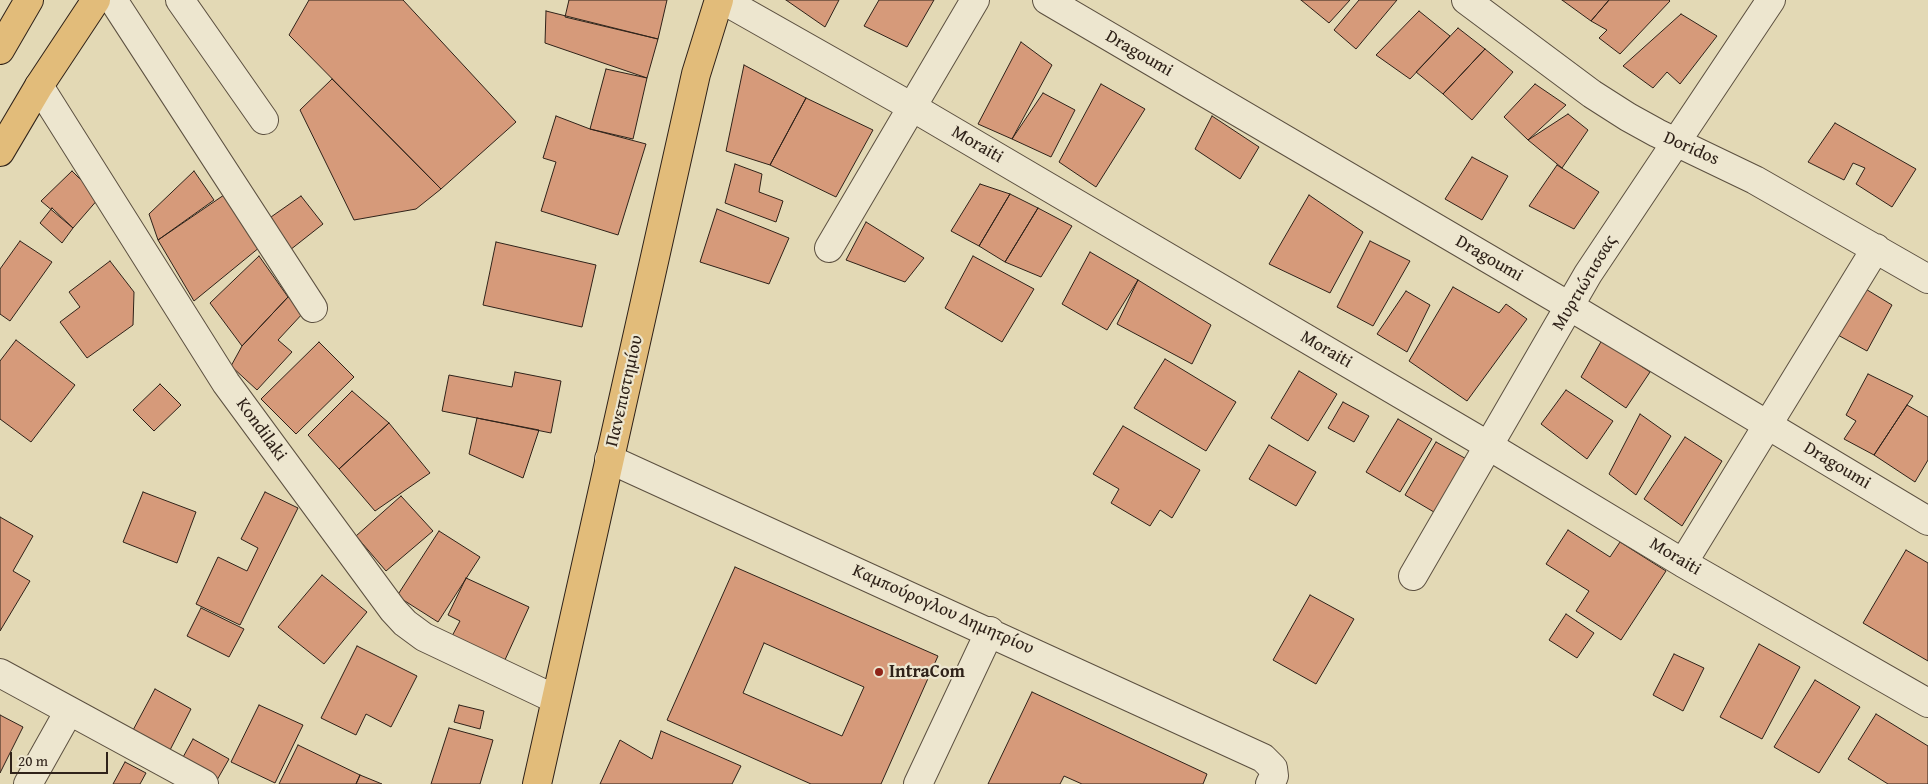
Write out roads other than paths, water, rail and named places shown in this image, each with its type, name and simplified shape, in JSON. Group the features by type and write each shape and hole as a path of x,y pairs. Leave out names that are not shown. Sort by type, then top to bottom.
{"main road":[{"path":"0,50 29,0"},
{"path":"0,152 39,86 96,0"},
{"name":"Πανεπιστημίου","path":"537,784 696,74 718,0"}],"street":[{"path":"113,0 313,308"},
{"path":"180,0 264,120"},
{"name":"Moraiti","path":"723,0 912,107 1489,446 1683,563 1928,704"},
{"path":"830,248 975,0"},
{"name":"Dragoumi","path":"1047,0 1569,306 1928,521"},
{"name":"Doridos","path":"1466,0 1592,94 1628,117 1755,180 1928,279"},
{"name":"Μυρτιώτισσας","path":"1414,576 1601,253 1772,0"},
{"name":"Kondilaki","path":"39,86 226,383 393,610 405,623 424,637 555,699"},
{"path":"1683,563 1876,248"},
{"name":"Καμπούρογλου Δημητρίου","path":"610,459 990,631 1263,758 1271,776"},
{"path":"918,784 990,631"},
{"path":"0,673 204,784"},
{"path":"28,784 69,710"}],"place":[{"name":"IntraCom","path":"879,672"}]}
